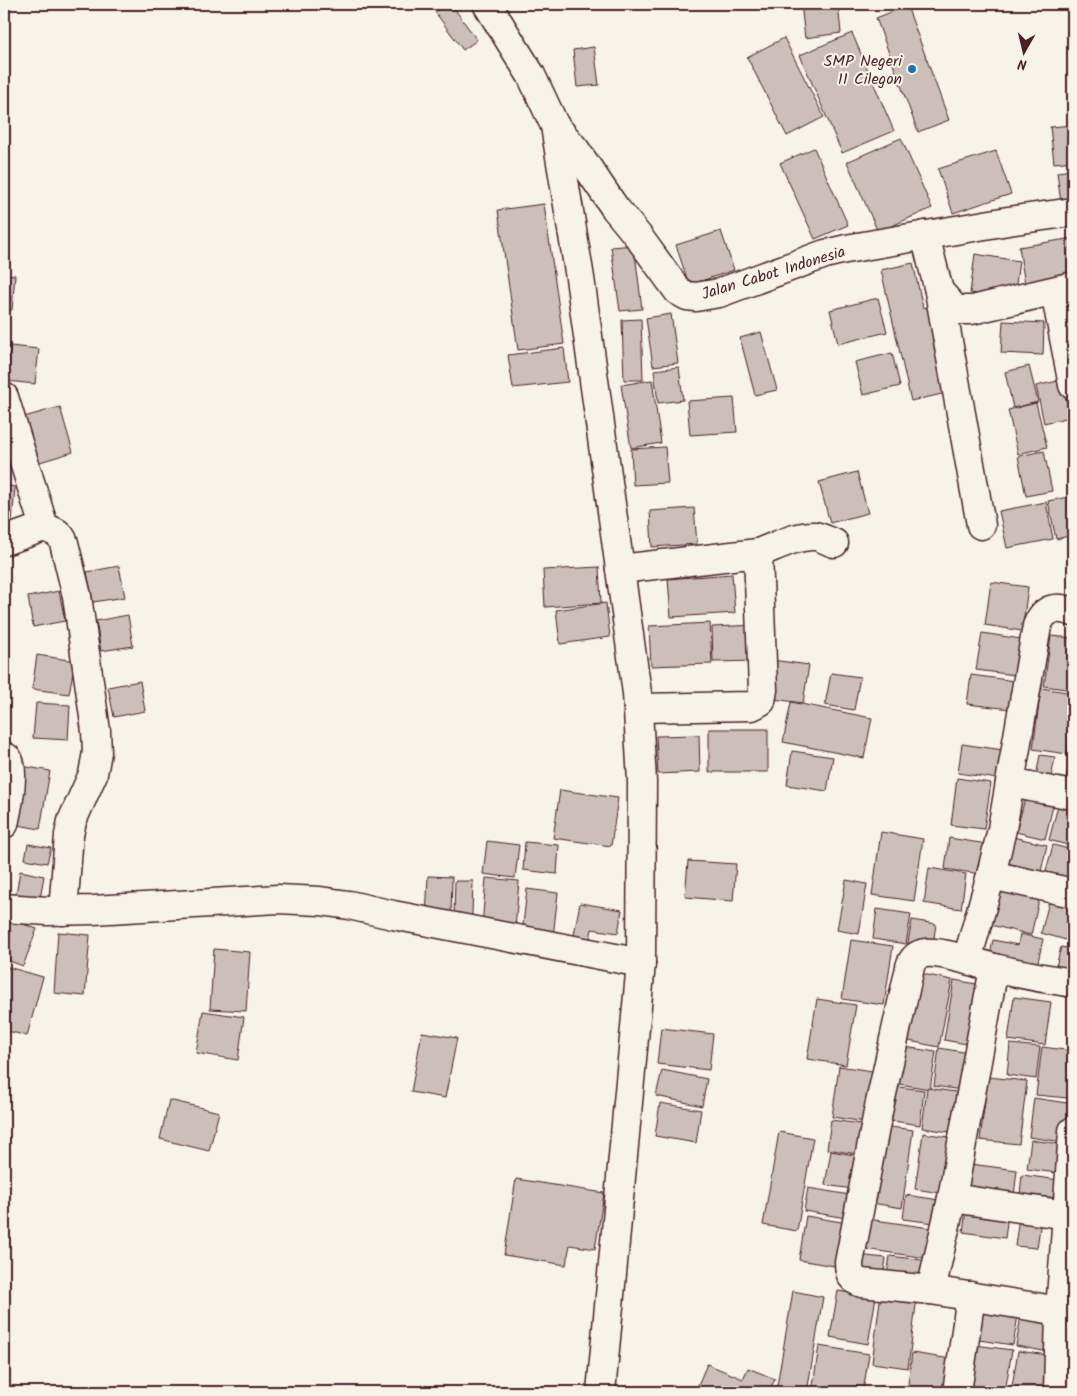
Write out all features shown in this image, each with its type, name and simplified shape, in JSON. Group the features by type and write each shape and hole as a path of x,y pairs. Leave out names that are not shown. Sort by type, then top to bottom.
{"street":[{"path":"487,4 530,75 555,126 579,269 638,708 642,782 641,963 601,1392"},
{"name":"Jalan Cabot Indonesia","path":"555,126 575,149 615,208 678,291 686,296 710,296 839,250 1073,212"},
{"path":"925,235 939,291 981,525"},
{"path":"939,291 954,309 960,311 1064,289 1073,385"},
{"path":"4,398 44,527"},
{"path":"4,541 44,527 58,533 64,543 77,596 96,731 97,752 93,774 68,834 64,911"},
{"path":"620,569 758,553 790,541 814,536 834,543"},
{"path":"638,708 752,706 761,701 763,690 758,553"},
{"path":"967,960 1002,829 1039,622 1045,613 1056,608 1073,612"},
{"path":"4,756 8,758 11,766 4,824"},
{"path":"1010,783 1073,795"},
{"path":"991,875 1073,893"},
{"path":"4,908 64,911 278,899 320,901 349,905 641,963"},
{"path":"1060,1311 931,1290 857,1282 850,1273 849,1262 878,1112 911,964 915,957 930,952 994,968 1073,983"},
{"path":"931,1290 952,1198 994,968"},
{"path":"1058,1392 1060,1311 1071,1183 1073,1131"},
{"path":"952,1198 1067,1215"},
{"path":"957,1392 971,1296"}],"building":[{"path":"447,4 451,4 477,40 463,50 435,12"},
{"path":"801,4 838,4 841,33 805,38"},
{"name":"SMP Negeri 11 Cilegon","path":"907,6 949,120 918,132 876,18"},
{"path":"852,33 894,131 842,153 800,55"},
{"path":"784,38 824,117 787,136 747,57"},
{"path":"594,47 599,85 577,87 573,50"},
{"path":"1073,125 1073,161 1054,163 1050,127"},
{"path":"901,138 932,208 878,232 847,162"},
{"path":"814,148 848,225 815,239 780,163"},
{"path":"996,151 1011,194 953,213 938,169"},
{"path":"1073,170 1073,210 1062,211 1057,172"},
{"path":"544,204 564,344 518,350 498,210"},
{"path":"721,231 734,270 689,285 676,245"},
{"path":"1073,238 1073,278 1025,285 1019,247"},
{"path":"634,245 642,309 620,311 611,247"},
{"path":"975,254 1019,261 1014,299 970,293"},
{"path":"913,263 923,308 932,306 951,392 911,401 881,270"},
{"path":"4,274 15,275 12,310 4,309"},
{"path":"878,298 887,332 838,344 830,310"},
{"path":"671,314 678,363 653,366 646,318"},
{"path":"641,319 643,380 624,380 622,320"},
{"path":"1003,321 1044,323 1043,355 1001,353"},
{"path":"761,332 777,390 755,395 740,338"},
{"path":"10,346 39,349 35,384 7,381"},
{"path":"564,348 568,382 513,388 508,355"},
{"path":"892,353 900,386 863,395 855,362"},
{"path":"1029,366 1038,402 1013,408 1005,372"},
{"path":"679,367 683,400 658,403 654,370"},
{"path":"652,380 661,443 631,448 621,385"},
{"path":"1062,380 1070,417 1044,423 1036,386"},
{"path":"734,398 737,432 690,435 687,401"},
{"path":"1036,403 1047,447 1018,454 1008,410"},
{"path":"60,407 73,452 30,465 17,419"},
{"path":"665,447 668,483 633,485 631,449"},
{"path":"1044,451 1052,491 1026,496 1018,456"},
{"path":"857,472 868,513 830,523 819,482"},
{"path":"4,485 15,487 12,522 4,521"},
{"path":"1073,496 1073,535 1056,539 1048,501"},
{"path":"1046,502 1053,539 1007,548 999,511"},
{"path":"694,508 697,544 652,547 650,511"},
{"path":"119,566 125,597 93,602 87,572"},
{"path":"599,567 601,603 545,607 543,570"},
{"path":"732,574 735,613 671,617 668,579"},
{"path":"991,582 1028,587 1022,631 985,625"},
{"path":"59,591 65,621 33,627 28,597"},
{"path":"606,603 610,637 560,644 556,610"},
{"path":"128,615 133,646 101,651 96,621"},
{"path":"710,623 712,664 651,666 649,626"},
{"path":"757,625 758,661 713,662 712,627"},
{"path":"982,633 1021,639 1015,675 976,670"},
{"path":"1051,636 1073,638 1073,690 1044,686"},
{"path":"37,655 75,661 69,694 32,689"},
{"path":"772,660 809,665 803,703 766,698"},
{"path":"831,673 860,677 854,710 825,705"},
{"path":"971,675 1015,681 1011,709 967,704"},
{"path":"140,681 145,711 114,717 108,687"},
{"path":"1041,688 1073,693 1067,754 1033,749"},
{"path":"791,702 872,718 864,758 783,742"},
{"path":"36,703 70,705 68,740 33,738"},
{"path":"709,729 768,729 768,772 709,772"},
{"path":"1073,733 1073,790 1065,789"},
{"path":"699,735 700,772 658,774 656,736"},
{"path":"962,744 1003,750 998,779 958,773"},
{"path":"792,751 833,757 827,791 787,785"},
{"path":"1040,755 1055,757 1051,779 1036,777"},
{"path":"22,766 50,771 40,829 12,824"},
{"path":"957,778 991,783 984,829 951,825"},
{"path":"560,790 618,798 611,846 553,838"},
{"path":"1025,799 1053,806 1045,839 1016,832"},
{"path":"1059,802 1073,806 1073,839 1071,846 1049,840"},
{"path":"881,832 923,839 914,901 872,895"},
{"path":"1013,837 1047,845 1039,880 1005,873"},
{"path":"949,838 993,845 988,875 945,869"},
{"path":"487,841 519,845 515,878 483,874"},
{"path":"525,842 559,845 557,874 523,870"},
{"path":"28,844 51,848 47,863 25,859"},
{"path":"1053,845 1073,850 1065,887 1043,882"},
{"path":"688,861 736,864 733,901 685,897"},
{"path":"929,868 966,874 961,909 924,903"},
{"path":"20,871 44,876 39,905 15,900"},
{"path":"428,876 452,877 451,919 426,918"},
{"path":"486,878 519,881 515,929 482,926"},
{"path":"846,880 867,884 859,934 837,930"},
{"path":"998,880 1041,891 1031,935 987,924"},
{"path":"455,881 473,881 472,916 454,915"},
{"path":"527,889 558,893 553,937 522,934"},
{"path":"1051,894 1073,900 1073,942 1041,933"},
{"path":"580,903 622,910 618,933 592,929 588,949 572,945"},
{"path":"877,909 911,914 906,944 873,939"},
{"path":"4,917 37,929 23,966 4,959"},
{"path":"912,920 936,924 932,951 907,948"},
{"path":"58,932 90,935 85,996 54,993"},
{"path":"1020,934 1043,939 1036,971 989,961 993,940 1018,945"},
{"path":"851,940 893,946 884,1005 842,999"},
{"path":"1061,947 1073,949 1073,975 1055,970"},
{"path":"214,949 250,952 246,1011 210,1009"},
{"path":"8,967 43,977 27,1036 4,1030 4,981"},
{"path":"913,972 952,980 939,1047 899,1039"},
{"path":"954,980 988,986 978,1046 944,1040"},
{"path":"1014,997 1051,1002 1045,1045 1008,1040"},
{"path":"817,999 856,1005 846,1065 807,1059"},
{"path":"203,1011 244,1017 238,1060 196,1053"},
{"path":"661,1028 713,1034 709,1070 657,1064"},
{"path":"422,1032 457,1038 445,1098 411,1092"},
{"path":"1010,1044 1040,1047 1036,1079 1007,1075"},
{"path":"899,1046 936,1052 930,1089 893,1083"},
{"path":"1042,1047 1073,1051 1068,1098 1036,1095"},
{"path":"939,1048 975,1054 969,1091 934,1086"},
{"path":"839,1066 879,1072 872,1123 832,1117"},
{"path":"662,1070 707,1079 702,1106 656,1096"},
{"path":"988,1077 1027,1081 1019,1144 980,1140"},
{"path":"891,1086 924,1090 920,1125 886,1120"},
{"path":"927,1088 963,1093 957,1133 922,1128"},
{"path":"1034,1098 1073,1104 1069,1143 1029,1137"},
{"path":"169,1100 219,1112 209,1151 160,1139"},
{"path":"660,1103 701,1110 696,1143 655,1136"},
{"path":"831,1120 868,1125 863,1155 827,1149"},
{"path":"883,1126 913,1130 902,1208 872,1203"},
{"path":"779,1132 813,1138 797,1231 763,1225"},
{"path":"923,1133 955,1138 947,1194 915,1189"},
{"path":"1031,1140 1068,1145 1065,1174 1027,1169"},
{"path":"831,1151 865,1157 860,1190 825,1185"},
{"path":"970,1164 1017,1170 1014,1195 967,1189"},
{"path":"1022,1175 1059,1180 1057,1198 1020,1194"},
{"path":"516,1179 604,1193 595,1249 570,1245 566,1265 504,1255"},
{"path":"808,1188 856,1196 852,1219 804,1211"},
{"path":"906,1195 946,1201 943,1224 903,1219"},
{"path":"966,1210 1008,1215 1005,1238 963,1232"},
{"path":"806,1216 853,1224 846,1268 799,1260"},
{"path":"1019,1217 1041,1220 1037,1248 1015,1246"},
{"path":"868,1219 937,1229 933,1259 865,1249"},
{"path":"856,1255 886,1258 883,1279 854,1275"},
{"path":"890,1256 929,1261 926,1286 886,1281"},
{"path":"793,1291 823,1297 807,1392 776,1392"},
{"path":"838,1291 876,1297 868,1344 830,1337"},
{"path":"881,1292 917,1297 908,1368 872,1363"},
{"path":"978,1302 1019,1309 1013,1345 972,1339"},
{"path":"1021,1315 1054,1321 1049,1352 1016,1346"},
{"path":"975,1345 1012,1350 1005,1392 967,1392"},
{"path":"819,1346 869,1354 863,1392 812,1392"},
{"path":"1018,1351 1048,1355 1042,1392 1011,1392"},
{"path":"912,1353 951,1359 947,1392 907,1392"},
{"path":"707,1364 743,1379 748,1368 775,1379 769,1392 695,1392"}],"place":[{"name":"SMP Negeri 11 Cilegon","path":"912,69"}]}
